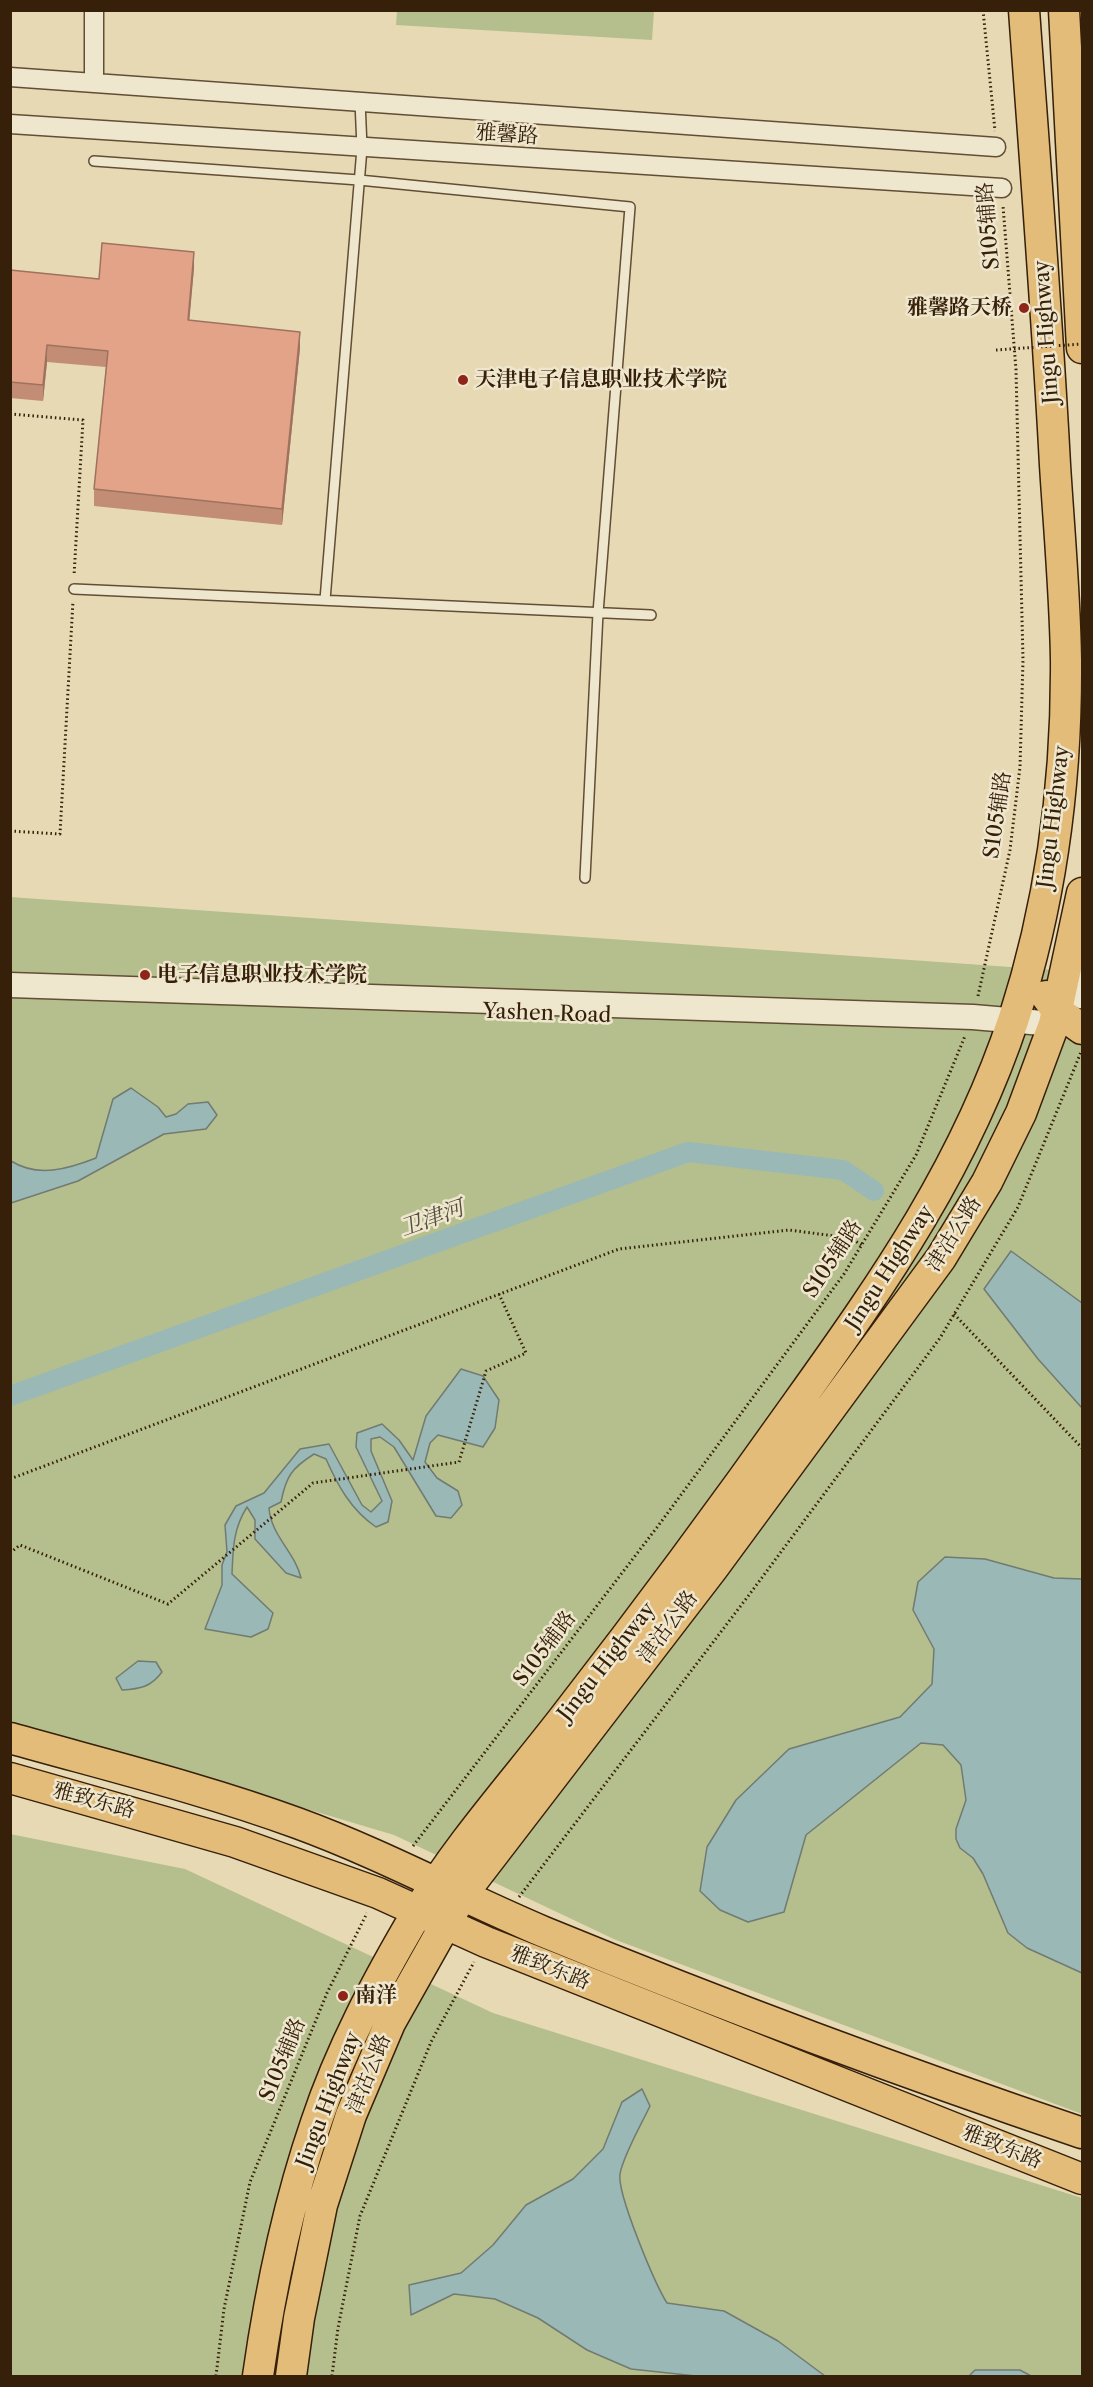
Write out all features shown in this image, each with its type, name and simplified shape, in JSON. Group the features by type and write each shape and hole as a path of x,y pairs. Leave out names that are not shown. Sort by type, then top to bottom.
{"main road":[{"name":"Jingu Highway","path":"258,2376 267,2316 315,2124 338,2065 363,2012 875,1294 911,1239 946,1177 1011,1027 1035,946 1052,857 1063,771 1066,659 1050,367 1024,10"},
{"path":"1064,10 1083,348"},
{"name":"津沽公路","path":"449,1889 713,1568 941,1258 987,1182 1021,1113 1071,1030 1070,954 1083,893"},
{"path":"1035,946 1042,989 1071,1030"},
{"path":"1070,954 1083,995"},
{"name":"雅致东路","path":"10,1738 296,1823 399,1865 505,1916 649,1975 904,2073 1083,2133"},
{"name":"雅致东路","path":"10,1778 236,1842 378,1893 486,1942 1083,2179"},
{"name":"津沽公路","path":"291,2376 299,2318 322,2205 351,2115 431,1917"}],"street":[{"path":"94,10 94,82"},
{"name":"雅馨路","path":"10,77 996,147"},
{"name":"雅馨路","path":"10,124 1002,189"},
{"name":"Yashen Road","path":"10,985 1071,1030"},
{"name":"Yashen Road","path":"10,997 970,1024"}],"lane":[{"path":"325,600 362,148 360,101"},
{"path":"94,161 359,180 630,207 598,613 585,878"},
{"path":"74,589 651,615"}],"path":[{"path":"983,10 996,147"},
{"name":"S105辅路","path":"399,1865 658,1526 844,1274 916,1155 970,1024 993,937 1010,850 1020,767 1023,660 1016,370 1002,189"},
{"path":"996,350 1083,344"},
{"path":"10,414 83,420 60,834 10,831"},
{"path":"505,1916 749,1595 940,1338 1018,1207 1071,1030"},
{"path":"10,1479 619,1249 789,1230 850,1238 862,1245"},
{"path":"10,1553 20,1545 168,1604 313,1483 459,1462 486,1371 526,1353 500,1294"},
{"path":"954,1314 1083,1448"},
{"name":"S105辅路","path":"216,2376 224,2309 250,2182 327,1993 378,1893"},
{"path":"332,2376 338,2328 360,2216 431,2042 486,1942"}],"green space":[{"path":"397,11 654,11 652,40 396,25"},
{"path":"10,897 1082,972 1082,2114 616,1940 394,1835 45,1731 11,1724"},
{"path":"10,1834 185,1869 493,2013 1082,2198 1082,2376 11,2376"}],"water":[{"path":"131,1088 158,1107 166,1117 176,1114 188,1104 208,1102 217,1115 206,1129 164,1134 78,1181 11,1203 11,1161 32,1169 53,1170 75,1166 96,1158 113,1099"},
{"path":"1011,1251 1082,1303 1082,1408 1038,1359 984,1289"},
{"path":"461,1369 483,1376 499,1400 495,1428 483,1447 438,1435 430,1443 425,1462 437,1478 458,1491 462,1505 451,1518 436,1516 394,1447 380,1437 371,1439 371,1451 392,1501 388,1522 376,1527 359,1513 346,1497 326,1459 314,1454 295,1468 285,1486 281,1502 269,1508 278,1536 294,1560 301,1578 286,1573 255,1539 255,1520 247,1507 236,1531 232,1574 273,1613 268,1629 251,1637 205,1629 222,1585 222,1565 227,1552 225,1525 236,1506 264,1493 300,1449 329,1444 362,1505 371,1512 382,1501 356,1447 357,1433 382,1424 399,1440 413,1460 426,1416"},
{"path":"945,1557 985,1559 1054,1578 1082,1579 1082,1973 1027,1948 1008,1933 983,1874 973,1858 960,1848 956,1839 956,1829 966,1800 961,1765 943,1745 921,1743 806,1835 784,1912 748,1922 720,1910 700,1891 707,1847 736,1800 789,1749 900,1717 932,1684 934,1649 913,1610 918,1582"},
{"path":"138,1661 156,1662 162,1672 154,1681 145,1686 122,1690 116,1678"},
{"path":"642,2089 650,2106 625,2158 620,2174 621,2185 638,2239 667,2303 724,2311 778,2341 825,2376 696,2376 631,2369 587,2350 538,2318 495,2299 454,2294 411,2315 409,2285 461,2273 493,2245 526,2205 573,2179 603,2149 622,2102"},
{"path":"975,2370 1020,2370 1031,2376 969,2376"}],"building":[{"path":"102,243 194,252 188,320 300,332 282,509 94,489 108,351 47,345 43,385 10,382 10,270 99,279"}],"waterway":[{"name":"卫津河","path":"10,1396 688,1152 843,1170 874,1191"}],"place":[{"name":"雅馨路天桥","path":"1024,308"},
{"name":"天津电子信息职业技术学院","path":"463,380"},
{"name":"电子信息职业技术学院","path":"145,975"},
{"name":"南洋","path":"343,1996"}]}
